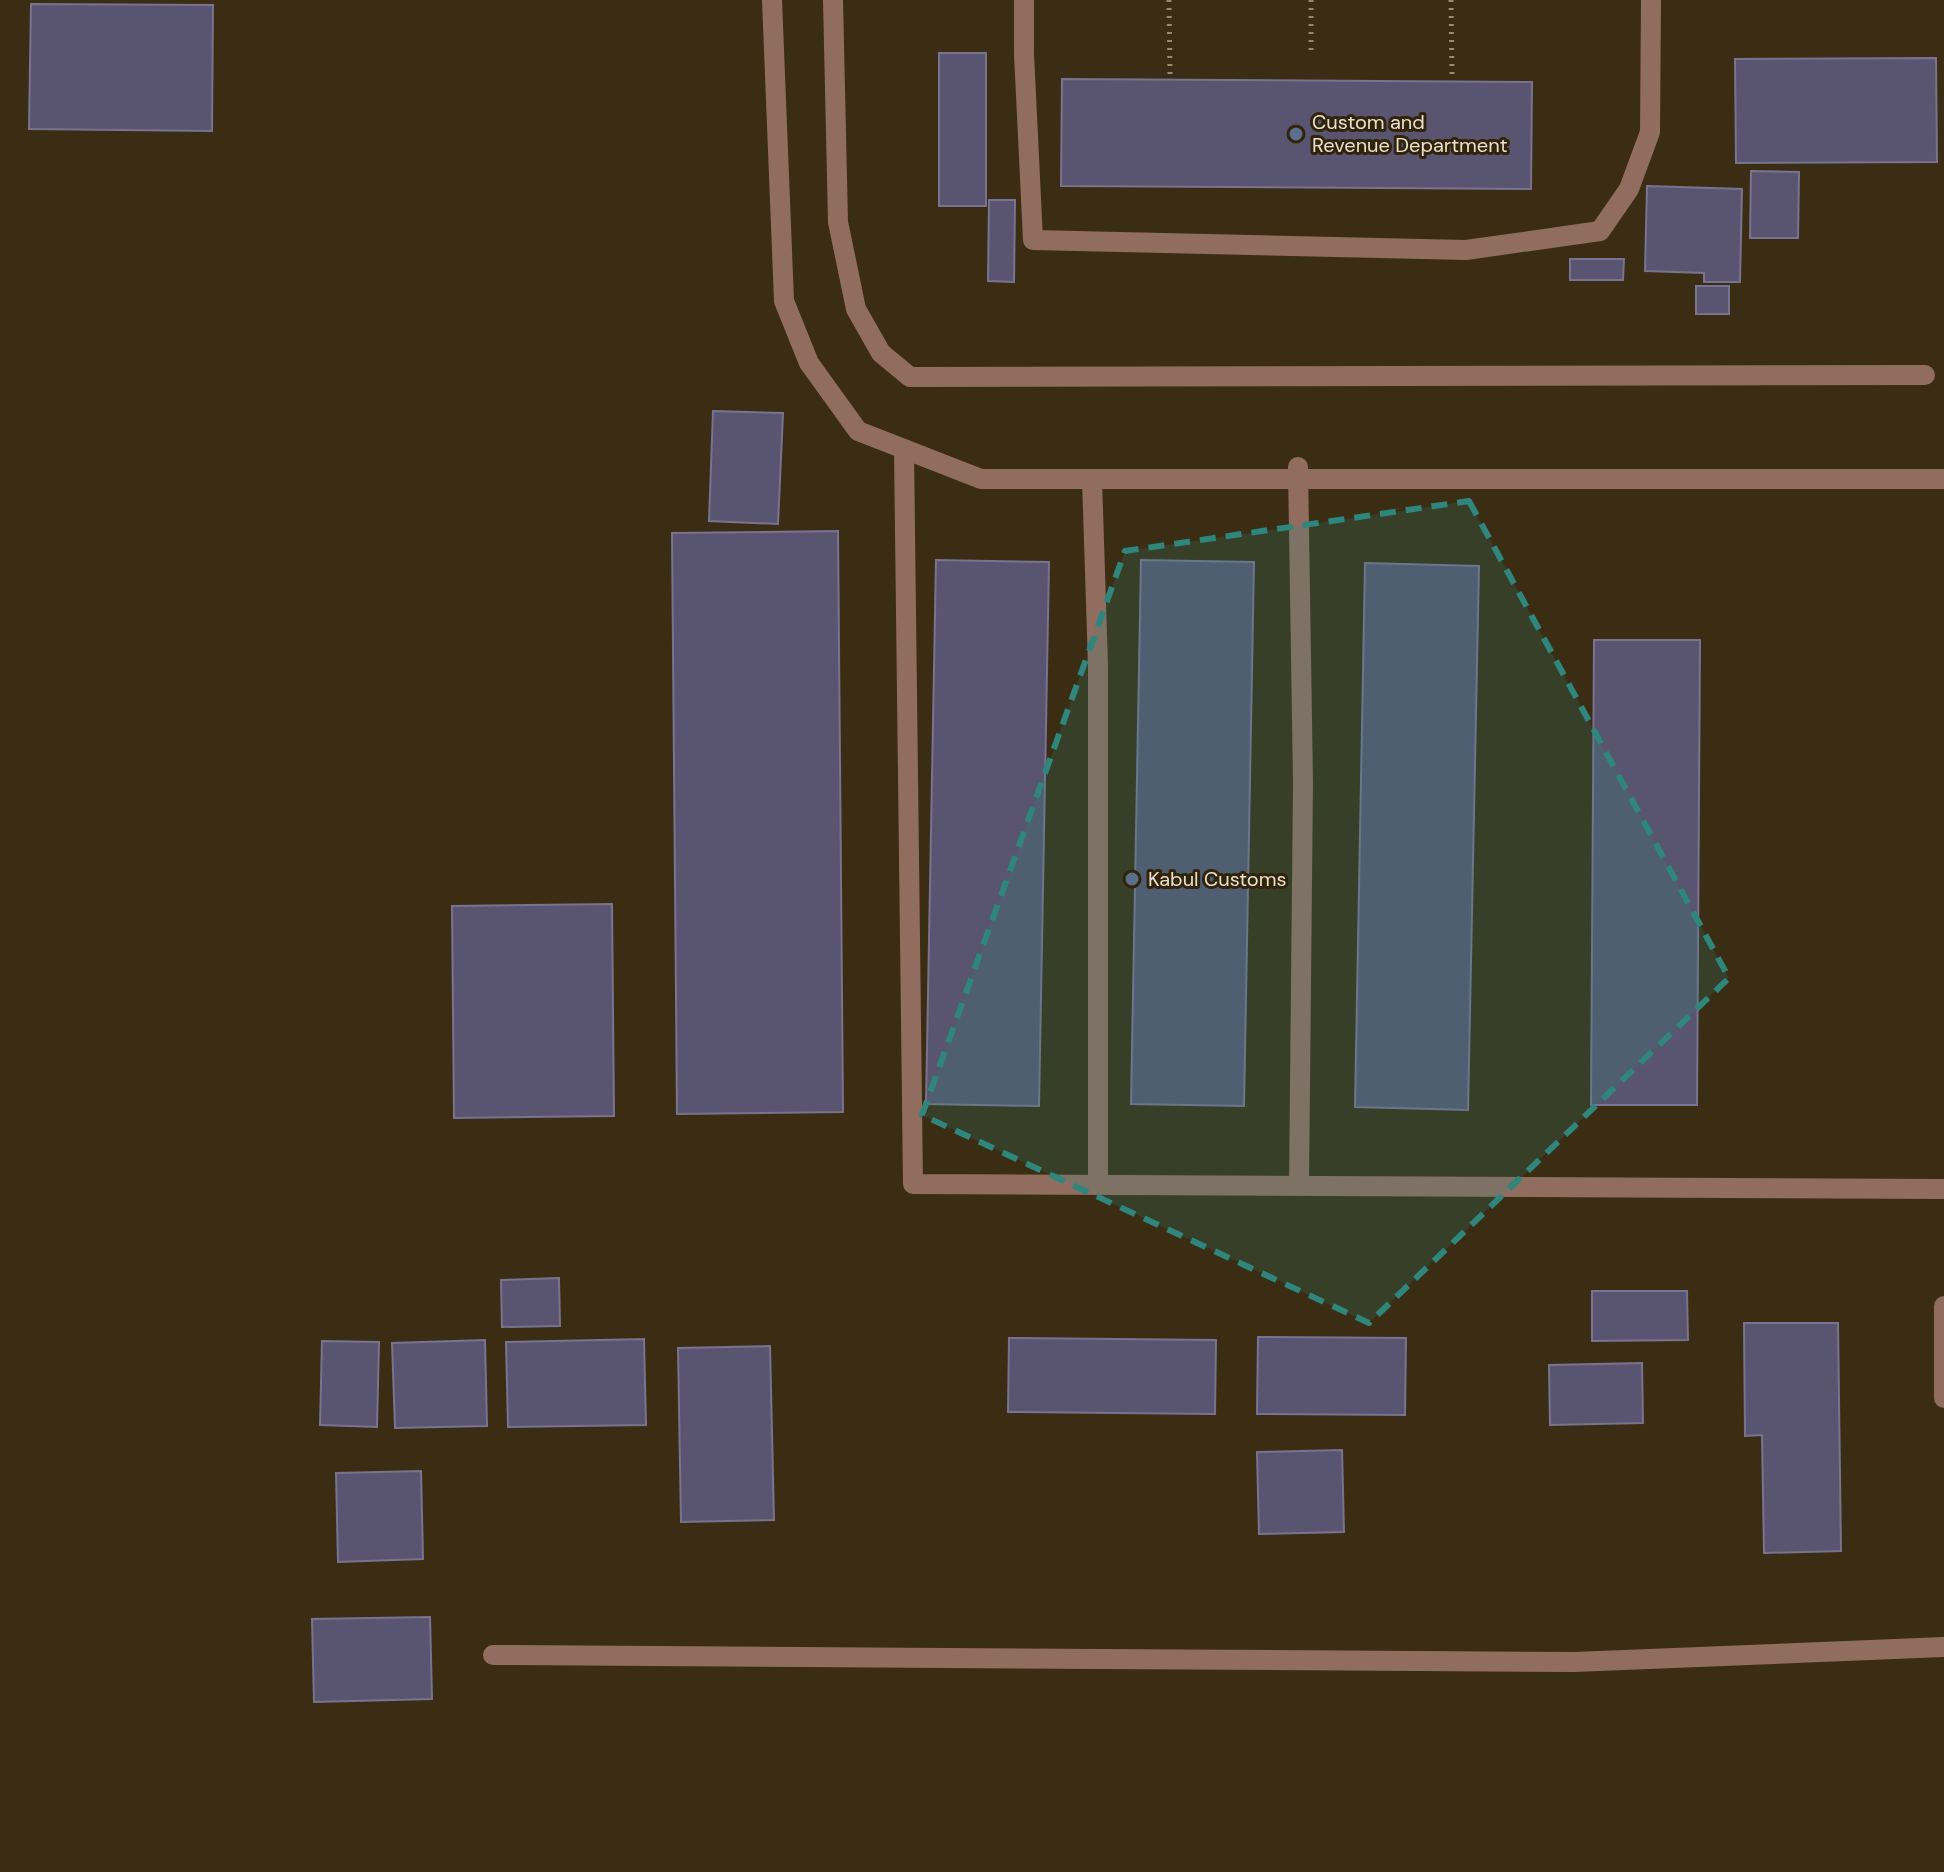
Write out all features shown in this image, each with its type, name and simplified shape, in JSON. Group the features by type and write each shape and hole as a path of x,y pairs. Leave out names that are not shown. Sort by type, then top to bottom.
{"street":[{"path":"772,0 784,301 809,363 858,431 981,479 1298,473 1944,479"},
{"path":"833,0 838,222 856,309 881,353 910,377 1925,375"},
{"path":"1024,0 1033,240 1466,250 1600,231 1629,189 1650,132 1651,0"},
{"path":"904,449 913,1184 1944,1189"},
{"path":"1298,473 1303,782 1299,1186"},
{"path":"1092,479 1098,665 1098,1185"},
{"path":"1944,1306 1944,1398"},
{"path":"493,1655 1574,1662 1944,1647"}],"path":[{"path":"1169,0 1170,75"},
{"path":"1311,0 1311,53"},
{"path":"1451,0 1452,74"}],"highlighted area":[{"path":"1469,501 1729,978 1369,1323 922,1115 1125,551"}],"building":[{"path":"31,4 213,5 212,131 29,129"},
{"path":"939,53 986,53 986,206 939,206"},
{"path":"1936,58 1937,162 1736,163 1735,59"},
{"name":"Custom and Revenue Department","path":"1062,79 1532,82 1531,189 1061,186"},
{"path":"1751,171 1799,172 1798,238 1750,238"},
{"path":"1647,186 1742,189 1740,282 1704,282 1704,273 1645,271"},
{"path":"989,200 1015,200 1014,282 988,281"},
{"path":"1570,259 1624,259 1623,280 1570,280"},
{"path":"1696,286 1729,286 1729,314 1696,314"},
{"path":"713,411 783,413 778,524 709,521"},
{"path":"838,531 843,1112 677,1114 672,533"},
{"path":"936,560 1049,562 1039,1106 926,1104"},
{"path":"1141,560 1254,562 1244,1106 1131,1104"},
{"path":"1365,563 1479,566 1468,1110 1355,1107"},
{"path":"1594,640 1700,640 1697,1105 1591,1105"},
{"path":"612,904 614,1116 454,1118 452,906"},
{"path":"559,1278 560,1326 502,1327 501,1280"},
{"path":"1592,1291 1687,1291 1688,1340 1592,1341"},
{"path":"1744,1323 1838,1323 1841,1551 1764,1553 1762,1435 1745,1436"},
{"path":"1258,1337 1406,1338 1405,1415 1257,1414"},
{"path":"1009,1338 1216,1340 1215,1414 1008,1412"},
{"path":"644,1339 646,1425 508,1427 506,1342"},
{"path":"485,1340 487,1426 395,1428 392,1343"},
{"path":"322,1341 379,1342 377,1427 320,1425"},
{"path":"770,1346 774,1520 681,1522 678,1348"},
{"path":"1642,1363 1643,1423 1550,1425 1549,1365"},
{"path":"1342,1450 1344,1532 1259,1534 1257,1452"},
{"path":"421,1471 423,1559 338,1562 336,1473"},
{"path":"430,1617 432,1699 314,1702 312,1619"}],"place":[{"name":"Custom and Revenue Department","path":"1296,134"},
{"name":"Kabul Customs","path":"1132,879"}]}
